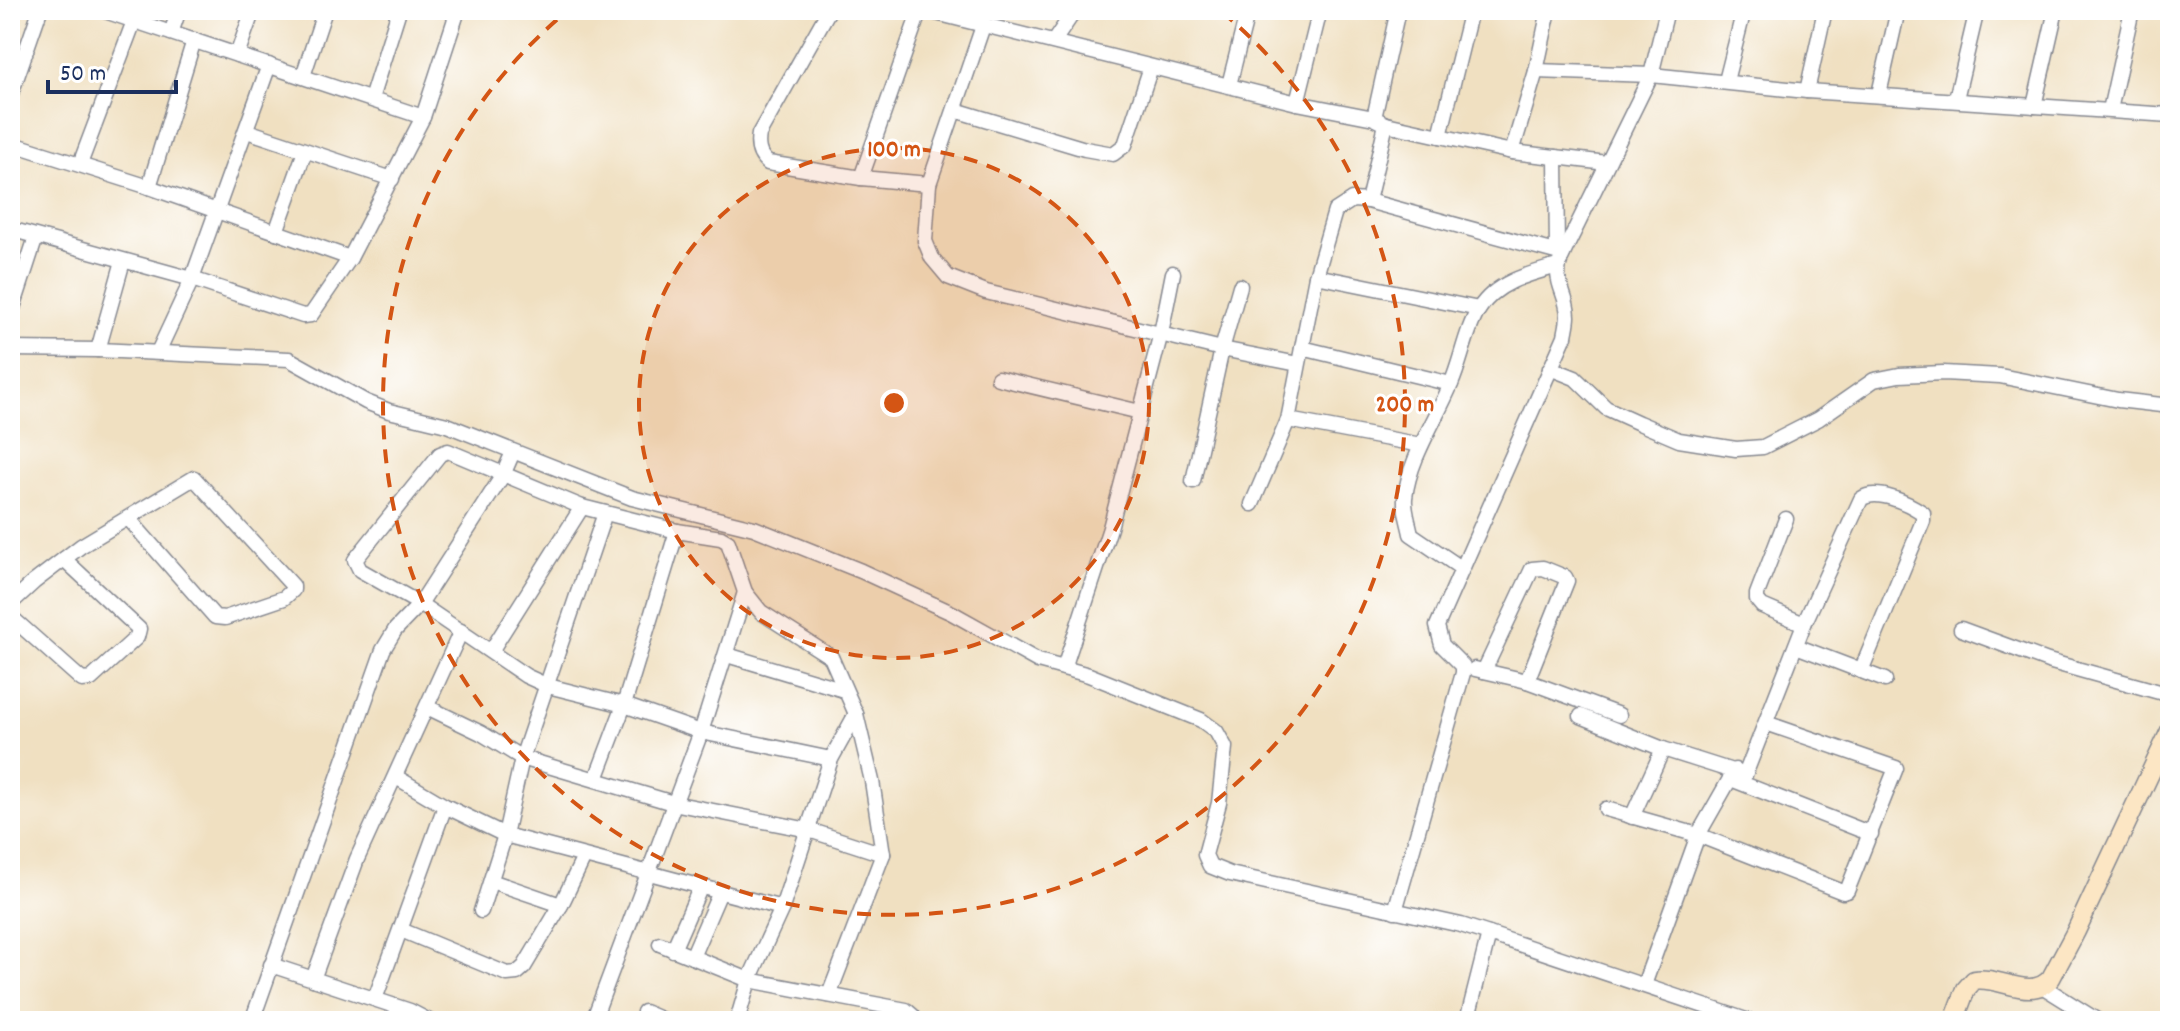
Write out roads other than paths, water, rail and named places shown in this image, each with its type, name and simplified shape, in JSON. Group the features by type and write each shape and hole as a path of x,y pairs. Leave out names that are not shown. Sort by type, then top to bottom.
{"street":[{"path":"10,97 40,10"},
{"path":"104,10 423,117"},
{"path":"171,33 179,10"},
{"path":"237,55 253,10"},
{"path":"303,76 325,10"},
{"path":"371,99 399,10"},
{"path":"10,229 311,315 350,258 423,117 458,10"},
{"path":"829,10 759,134 759,151 768,163 861,178 929,184"},
{"path":"861,178 922,10 1440,136 1512,152 1607,163"},
{"path":"1054,41 1075,10"},
{"path":"1229,85 1248,10"},
{"path":"1297,103 1320,10"},
{"path":"1368,201 1398,10"},
{"path":"1440,136 1471,10"},
{"path":"1512,152 1536,71 1549,10"},
{"path":"1461,568 1411,534 1405,498 1421,445 1451,384 1479,309 1517,277 1559,258 1651,75 1667,10"},
{"path":"1726,81 1744,10"},
{"path":"1807,91 1825,10"},
{"path":"1879,94 1898,10"},
{"path":"1956,99 1977,10"},
{"path":"2034,106 2056,10"},
{"path":"2110,110 2127,11"},
{"path":"80,164 134,21"},
{"path":"983,26 929,184 925,241 932,258 948,277 986,292 1222,349 1298,364"},
{"path":"149,187 194,40"},
{"path":"158,352 192,279 269,65"},
{"path":"955,110 1085,149 1113,154 1125,145 1151,67"},
{"path":"1536,71 1651,75 1807,91 2170,115"},
{"path":"247,131 392,179"},
{"path":"10,143 149,187 350,258"},
{"path":"276,232 305,151"},
{"path":"1556,157 1557,279 1568,316 1565,336 1437,626 1442,645 1463,666 1527,681 1619,715"},
{"path":"1252,504 1288,420 1316,276 1335,211 1352,200 1368,201 1559,258"},
{"path":"12,307 36,237"},
{"path":"98,350 123,261"},
{"path":"1064,668 1110,528 1161,333 1173,273"},
{"path":"1316,276 1479,309"},
{"path":"1193,481 1222,349 1240,286"},
{"path":"1302,348 1451,384"},
{"path":"10,349 289,359 366,402 389,411 447,425 632,498 754,528 861,571 952,613 1038,661 1147,697 1201,720 1216,731 1225,747 1219,803 1205,855 1210,866 1230,874 1461,925 1749,1021"},
{"path":"1550,368 1575,378 1606,408 1639,423 1679,440 1736,449 1763,447 1818,419 1874,380 1899,375 1943,373 2000,376 2118,400 2170,406"},
{"path":"998,378 1140,412"},
{"path":"1288,420 1421,445"},
{"path":"829,995 883,854 872,781 856,714 831,657 761,612 745,592 728,542 582,507 448,451 443,452 355,560 360,570 420,604 526,676 548,686 624,705 701,732 831,759"},
{"path":"252,1021 383,650 395,630 420,604 503,475 513,452"},
{"path":"10,604 64,559 110,527 194,478 293,586 293,590 284,598 225,618 215,617 128,518"},
{"path":"1733,774 1745,775 1804,624 1861,499 1868,494 1923,513 1923,521 1861,671"},
{"path":"491,651 582,507"},
{"path":"481,911 505,835 522,758 605,513"},
{"path":"1786,519 1757,600 1762,606 1804,624"},
{"path":"596,779 624,705 677,531"},
{"path":"10,616 82,680 91,679 137,637 139,629 64,559"},
{"path":"1484,671 1532,569 1543,568 1565,577 1567,581 1527,681"},
{"path":"593,1021 701,732 745,592"},
{"path":"1961,629 2048,661 2170,695"},
{"path":"313,979 357,859 461,631"},
{"path":"1796,646 1885,680"},
{"path":"727,655 844,690"},
{"path":"1395,911 1463,666"},
{"path":"427,707 481,733 522,758 673,803 809,830 883,854"},
{"path":"737,1021 749,980 782,908 831,759 856,714"},
{"path":"1581,716 1733,774 1871,834"},
{"path":"1606,809 1698,835 1843,892 1851,887 1896,768 1766,723"},
{"path":"2042,986 2051,978 2076,931 2170,731"},
{"path":"1632,817 1663,749"},
{"path":"1644,985 1698,835 1733,774"},
{"path":"396,777 445,806 505,835 782,908"},
{"path":"375,999 445,806"},
{"path":"401,930 513,974 522,971 561,905 584,857"},
{"path":"491,881 561,905"},
{"path":"701,886 666,947 749,980 906,1010 913,1016 913,1021"},
{"path":"692,957 720,892"},
{"path":"1467,1021 1489,934"},
{"path":"271,965 375,999 408,1016 429,1021"},
{"path":"1954,1021 1966,989 1974,980 1987,979 2014,987 2042,986 2098,1021"},
{"path":"644,1012 665,1021"}]}
